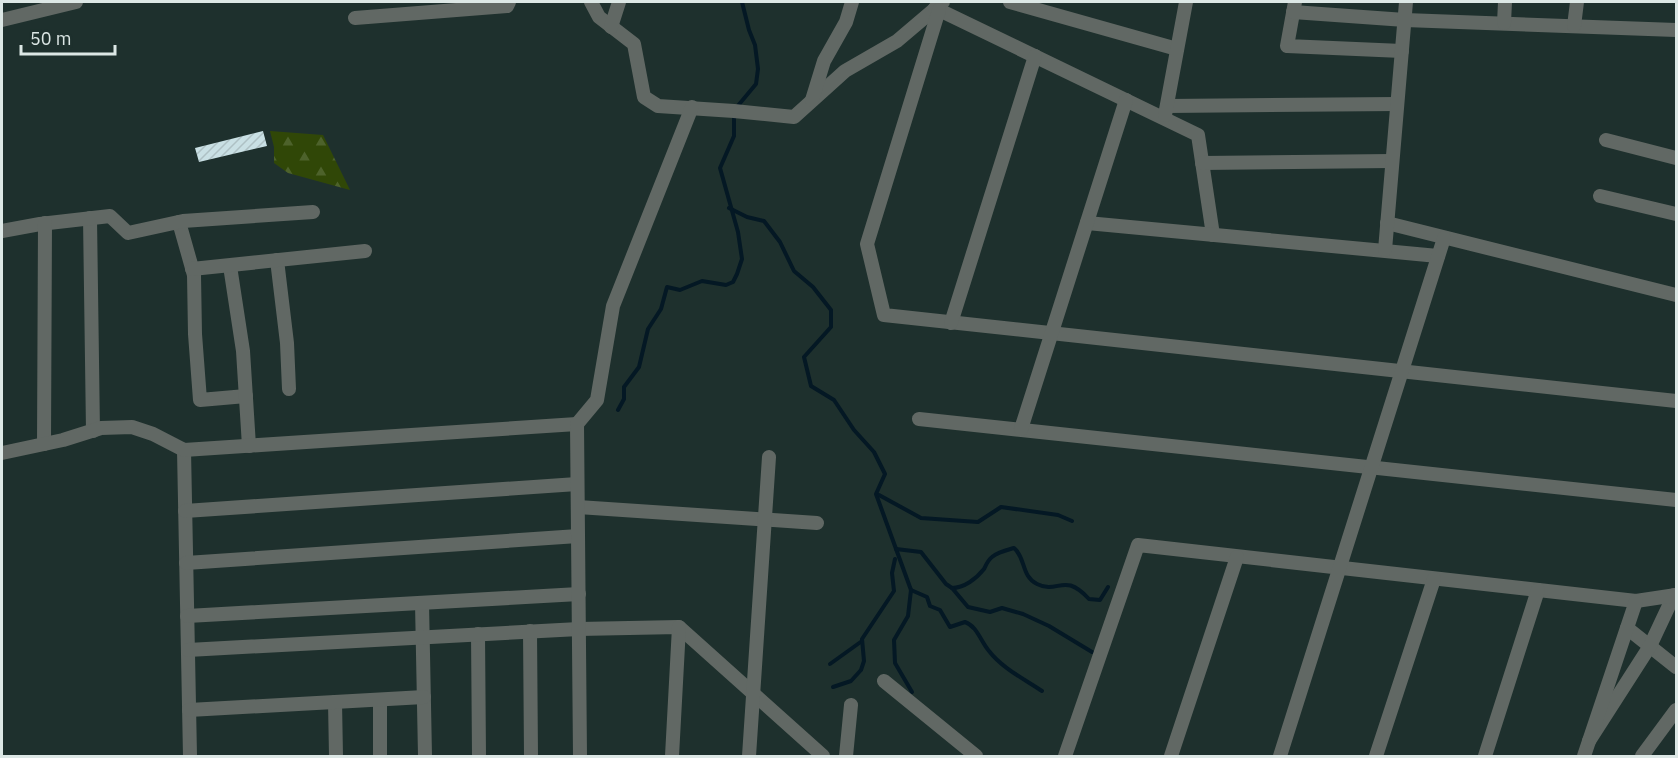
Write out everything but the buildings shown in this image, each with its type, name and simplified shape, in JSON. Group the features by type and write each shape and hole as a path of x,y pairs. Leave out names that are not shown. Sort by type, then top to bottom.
{"street":[{"path":"2,20 38,6 76,2"},
{"path":"356,18 507,6 509,2"},
{"path":"591,2 599,17 634,44 644,97 658,106 794,117 845,71 897,41 939,7"},
{"path":"611,27 619,2"},
{"path":"811,102 824,61 846,22 852,2"},
{"path":"1010,2 1177,49"},
{"path":"1166,112 1186,2"},
{"path":"1385,250 1406,2"},
{"path":"1504,23 1505,2"},
{"path":"1574,26 1577,2"},
{"path":"939,7 1126,100 1166,112 1397,104"},
{"path":"939,7 867,244 884,315 1677,401"},
{"path":"1402,51 1287,46 1294,7 1405,20 1677,30"},
{"path":"951,323 1035,56"},
{"path":"1021,429 1126,100"},
{"path":"580,756 577,424 597,400 613,306 692,108"},
{"path":"1166,112 1198,135 1213,235"},
{"path":"1606,140 1677,158"},
{"path":"1202,164 1392,161"},
{"path":"1600,196 1677,214"},
{"path":"2,231 45,223 110,216 128,233 179,222 314,212"},
{"path":"90,218 93,431"},
{"path":"179,222 192,269 201,399 246,396"},
{"path":"44,444 45,223"},
{"path":"1087,223 1438,255"},
{"path":"1387,224 1677,295"},
{"path":"1280,756 1444,238"},
{"path":"192,269 365,251"},
{"path":"277,260 287,343 289,389"},
{"path":"230,266 243,351 249,446"},
{"path":"919,419 1677,500"},
{"path":"2,453 101,428 132,427 153,434 184,450 577,424"},
{"path":"184,450 190,756"},
{"path":"749,756 769,456"},
{"path":"185,511 577,484"},
{"path":"578,507 817,523"},
{"path":"186,563 578,536"},
{"path":"1065,756 1138,545 1636,601 1675,595"},
{"path":"1171,756 1237,557"},
{"path":"1376,756 1434,579"},
{"path":"1485,756 1538,590"},
{"path":"188,616 579,594"},
{"path":"1589,741 1650,646 1675,595"},
{"path":"1584,756 1636,601"},
{"path":"422,603 425,756"},
{"path":"672,756 679,627"},
{"path":"188,651 530,631 679,627 823,756"},
{"path":"1627,628 1677,667"},
{"path":"530,631 531,756"},
{"path":"478,634 479,756"},
{"path":"884,681 976,756"},
{"path":"189,710 424,697"},
{"path":"380,700 380,756"},
{"path":"335,702 336,756"},
{"path":"846,756 851,705"},
{"path":"1642,756 1677,710"}],"green space":[{"path":"270,131 323,135 350,190 288,173 274,163 274,147"}],"waterway":[{"path":"736,108 756,84 758,69 755,45 742,2"},
{"path":"618,410 624,399 624,387 639,367 648,329 661,309 667,287 680,290 702,281 726,285 733,282 737,274 742,259 738,232 720,168 734,136 734,115"},
{"path":"729,208 747,217 764,221 780,242 794,271 813,287 831,310 831,327 804,357 811,386 834,400 854,430 874,452 885,474 876,494 911,590 927,597 930,606 940,610 950,627 965,622 969,624 1000,663 1042,691"},
{"path":"879,495 921,518 978,522 1001,507 1058,515 1072,521"},
{"path":"896,549 921,552 946,584 952,588 969,582 981,573 992,557 1014,548 1028,576 1032,581 1044,587 1073,586 1089,599 1100,600 1108,587"},
{"path":"833,687 851,681 861,670 864,661 862,639 894,591 892,573 895,559"},
{"path":"952,588 968,607 990,612 1002,608 1023,614 1049,626 1092,652"},
{"path":"911,590 908,616 894,640 895,663 912,692"},
{"path":"830,664 862,641"}]}
